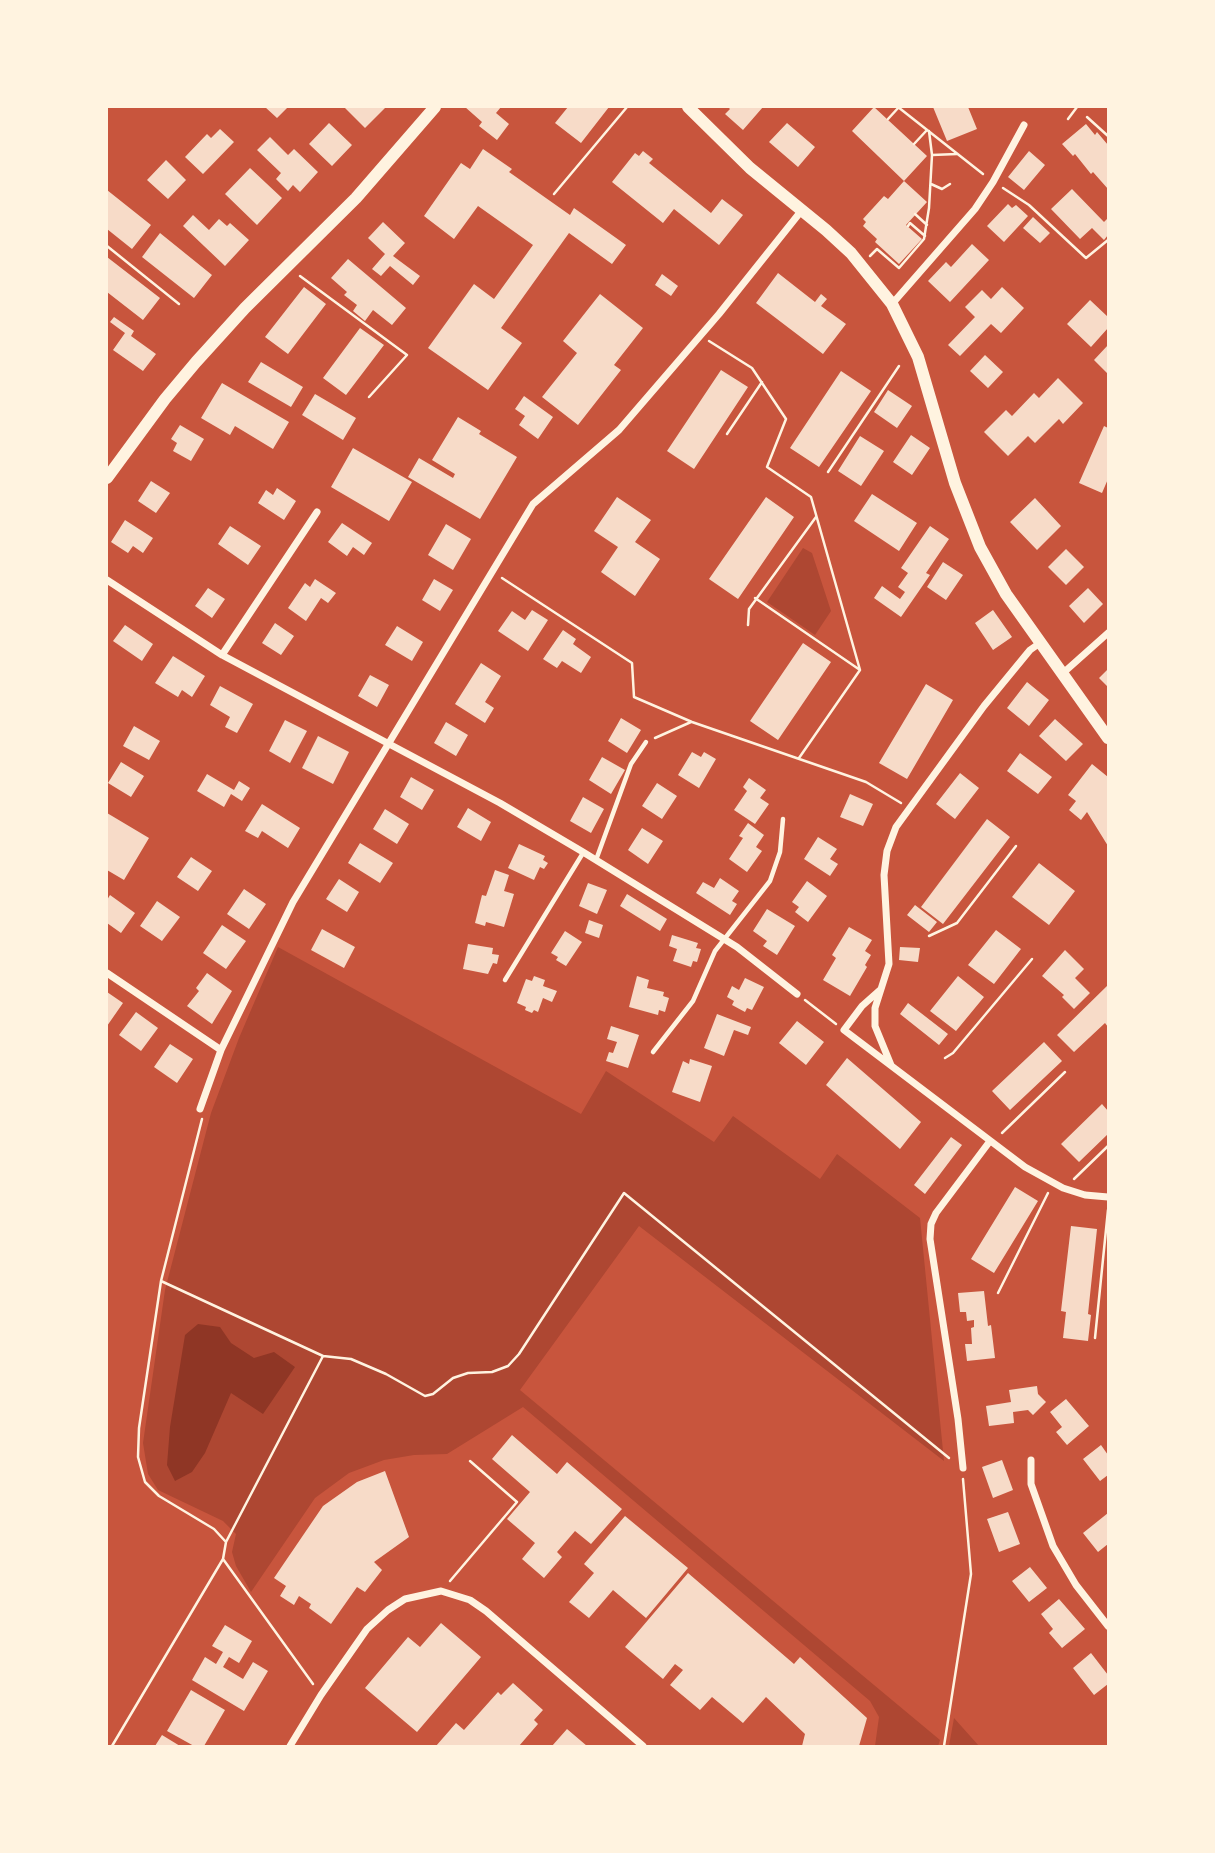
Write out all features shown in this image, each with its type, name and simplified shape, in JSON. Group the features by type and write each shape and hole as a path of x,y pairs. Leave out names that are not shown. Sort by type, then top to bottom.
{"main road":[{"path":"107,478 187,372 245,308 356,198 435,107"},
{"path":"688,107 750,168 803,210 850,253 892,304 918,357 955,483 974,533 1006,594 1108,738"}],"street":[{"path":"892,304 975,209 1024,125"},
{"path":"200,1109 221,1050 293,902 533,504 619,430 803,210"},
{"path":"222,655 317,512"},
{"path":"107,580 222,655 389,743 583,852 724,939 797,994"},
{"path":"1062,674 1108,633"},
{"path":"891,1065 875,1026 876,1008 889,964 884,875 887,851 897,827 984,706 1030,650 1040,643"},
{"path":"107,973 221,1050"},
{"path":"883,988 862,1006 844,1030 990,1141 1053,1184 1085,1195 1108,1197"},
{"path":"962,1468 958,1419 930,1232 936,1213 990,1141"},
{"path":"1031,1460 1031,1484 1053,1546 1076,1585 1108,1626"},
{"path":"290,1746 321,1695 367,1629 405,1599 440,1591 470,1600 486,1611 643,1746"}],"lane":[{"path":"596,860 631,764 646,742"},
{"path":"653,1052 693,1001 715,951 770,881 780,852 783,820"},
{"path":"505,980 583,852"}],"path":[{"path":"554,194 627,107"},
{"path":"888,119 898,107 993,182 1029,205 1086,258 1108,240"},
{"path":"1068,119 1077,107"},
{"path":"1087,117 1108,136"},
{"path":"914,144 928,131"},
{"path":"870,256 879,248 899,268 925,238 932,155 928,131"},
{"path":"932,155 957,154"},
{"path":"931,184 942,189 950,184"},
{"path":"915,215 927,225"},
{"path":"908,226 911,223 929,242"},
{"path":"107,246 179,304"},
{"path":"297,274 407,355 369,397"},
{"path":"701,335 752,368 786,419 767,467 811,497 860,670"},
{"path":"828,472 899,366"},
{"path":"727,434 762,382"},
{"path":"748,625 749,609 755,598 816,517"},
{"path":"491,571 632,663 634,697 692,722 866,782 910,809"},
{"path":"755,598 860,670"},
{"path":"799,758 860,670"},
{"path":"646,742 692,722"},
{"path":"929,936 957,923 1016,846"},
{"path":"944,1058 954,1053 1032,959"},
{"path":"797,994 844,1030"},
{"path":"990,1141 1010,1127 1065,1072"},
{"path":"200,1109 202,1119 161,1280 139,1427 138,1457 145,1482 159,1496 214,1529 226,1542"},
{"path":"1063,1188 1108,1146"},
{"path":"998,1293 1053,1184"},
{"path":"161,1280 323,1356 351,1359 386,1374 425,1396 433,1394 453,1378 468,1373 492,1372 508,1366 519,1354 624,1194 962,1468 971,1574 944,1746"},
{"path":"1095,1338 1108,1203"},
{"path":"112,1746 223,1559 226,1542 323,1356"},
{"path":"440,1591 517,1502 470,1461"},
{"path":"223,1559 321,1695"}],"shaded area":[{"path":"803,548 812,553 831,611 815,635 767,602"},
{"path":"278,947 581,1114 606,1071 714,1142 733,1116 820,1179 837,1154 920,1218 944,1461 639,1226 520,1390 940,1740 938,1746 875,1746 879,1717 870,1701 523,1407 447,1454 414,1455 384,1460 349,1473 315,1498 251,1592 236,1566 232,1552 236,1534 223,1521 158,1490 148,1474 143,1443 165,1290 211,1113 239,1038"},
{"path":"198,1324 220,1327 231,1343 254,1358 274,1352 295,1367 263,1414 231,1393 205,1453 192,1472 175,1481 167,1465 170,1427 185,1335"},
{"path":"954,1718 979,1746 949,1746"}],"building":[{"path":"265,107 288,107 277,118"},
{"path":"344,107 386,107 365,128"},
{"path":"465,107 501,107 496,113 509,124 497,140 479,126 482,122"},
{"path":"568,107 609,107 581,143 555,123"},
{"path":"728,107 763,107 743,130 725,114 730,109"},
{"path":"874,107 927,156 904,181 852,131"},
{"path":"933,107 968,107 977,129 947,141"},
{"path":"329,123 352,145 332,166 309,144"},
{"path":"787,123 815,147 798,167 769,142"},
{"path":"1086,124 1108,145 1108,189 1062,144"},
{"path":"220,129 234,142 203,174 185,157 207,134 211,138"},
{"path":"270,137 288,155 294,149 318,172 300,192 293,185 288,191 276,179 281,173 257,150"},
{"path":"483,149 512,169 509,172 570,215 574,208 626,245 612,264 569,233 501,328 522,343 488,390 428,348 474,284 494,299 533,245 478,206 454,239 424,216 461,163 470,169"},
{"path":"643,151 653,159 649,163 711,213 722,199 743,215 719,245 674,209 663,223 612,182 635,153 639,156"},
{"path":"1029,151 1045,165 1024,190 1008,177"},
{"path":"166,160 186,180 168,199 147,180"},
{"path":"250,168 282,198 257,225 225,194"},
{"path":"904,181 927,202 906,225 922,239 899,264 875,242 877,239 863,226 866,222 863,219 884,196 888,199"},
{"path":"1072,189 1104,222 1108,218 1108,235 1104,240 1092,228 1080,239 1051,209"},
{"path":"107,190 151,225 132,249 107,229"},
{"path":"1008,204 1012,208 1016,205 1028,216 1004,242 987,226"},
{"path":"193,215 209,230 219,219 227,226 230,223 249,240 225,266 183,226"},
{"path":"1033,217 1050,233 1040,243 1023,228"},
{"path":"383,222 405,243 393,256 420,276 413,285 390,266 381,276 372,269 385,254 368,238"},
{"path":"160,233 212,275 194,298 142,257"},
{"path":"972,244 989,260 950,302 928,281 946,262 951,267"},
{"path":"107,257 160,298 143,320 107,292"},
{"path":"348,259 406,308 392,325 373,310 365,321 353,311 357,305 344,295 347,292 331,278"},
{"path":"778,273 815,302 821,294 827,299 821,306 846,324 823,354 756,303"},
{"path":"662,274 678,286 671,296 655,285"},
{"path":"304,287 326,304 288,354 265,337"},
{"path":"1002,287 1024,308 1001,333 991,324 960,356 948,345 975,317 965,307 982,290 991,299"},
{"path":"600,294 643,328 614,365 621,370 578,425 542,397 577,353 563,341"},
{"path":"1090,300 1108,317 1108,328 1091,347 1067,324"},
{"path":"114,317 134,331 131,336 156,354 143,371 113,350 125,333 110,322"},
{"path":"360,328 384,345 346,395 323,378"},
{"path":"1108,345 1108,374 1094,360"},
{"path":"985,355 1003,372 988,388 970,371"},
{"path":"261,362 303,387 291,407 248,382"},
{"path":"721,370 748,387 694,469 667,451"},
{"path":"841,371 871,391 819,467 790,448"},
{"path":"1058,378 1083,403 1063,424 1059,419 1035,443 1028,436 1008,456 984,432 1006,410 1012,416 1034,393 1039,398"},
{"path":"222,383 289,422 273,449 235,426 230,435 201,418"},
{"path":"888,390 912,406 897,428 874,412"},
{"path":"315,394 356,418 343,440 302,415"},
{"path":"524,396 553,417 538,439 519,425 525,416 515,409"},
{"path":"458,417 481,431 479,434 517,457 480,519 408,477 419,458 453,478 455,474 432,460"},
{"path":"180,425 204,439 191,461 173,451 177,443 171,439"},
{"path":"1104,426 1108,428 1108,479 1102,493 1079,483"},
{"path":"911,435 930,448 912,475 893,462"},
{"path":"860,436 884,451 861,486 838,471"},
{"path":"353,448 412,482 389,521 331,487"},
{"path":"151,481 170,493 156,513 138,501"},
{"path":"277,488 296,501 284,520 258,503 266,490 273,495"},
{"path":"872,494 917,523 899,551 854,521"},
{"path":"617,497 651,520 635,542 660,559 635,596 601,572 618,547 594,531"},
{"path":"766,497 794,517 738,599 709,579"},
{"path":"1035,498 1061,526 1037,550 1010,522"},
{"path":"125,520 153,538 143,553 133,546 128,553 111,542"},
{"path":"342,523 372,543 364,555 353,547 347,556 328,542"},
{"path":"446,524 471,539 453,570 428,555"},
{"path":"230,526 261,546 248,565 218,544"},
{"path":"930,526 949,539 926,573 930,575 901,617 874,598 882,586 900,599 905,592 898,587 908,573 901,568"},
{"path":"1066,549 1084,567 1066,585 1048,567"},
{"path":"943,562 963,575 946,600 927,587"},
{"path":"315,579 336,593 328,603 321,598 306,621 288,608 305,583 310,587"},
{"path":"434,579 453,590 440,611 422,600"},
{"path":"208,588 225,599 212,618 195,606"},
{"path":"1088,588 1103,604 1084,623 1069,606"},
{"path":"532,610 548,620 528,651 498,631 512,611 525,620"},
{"path":"993,610 1012,637 993,650 975,623"},
{"path":"275,623 294,636 281,655 262,643"},
{"path":"125,625 153,644 142,661 113,641"},
{"path":"397,626 423,642 412,661 385,645"},
{"path":"563,630 576,639 573,644 591,657 581,673 562,661 557,668 543,659"},
{"path":"803,643 831,662 778,740 750,721"},
{"path":"173,656 205,676 192,697 182,690 178,697 155,683"},
{"path":"481,663 501,676 485,702 494,708 485,723 455,704"},
{"path":"1108,669 1108,687 1099,678"},
{"path":"370,675 389,685 377,707 358,696"},
{"path":"1027,682 1049,700 1029,726 1007,708"},
{"path":"926,684 953,700 907,779 879,763"},
{"path":"220,686 253,704 237,733 225,727 230,717 210,705"},
{"path":"621,718 641,730 627,753 608,741"},
{"path":"1055,719 1083,744 1066,761 1039,736"},
{"path":"285,720 307,731 290,763 269,751"},
{"path":"446,722 468,735 456,756 434,743"},
{"path":"134,726 160,741 149,760 123,746"},
{"path":"318,736 349,752 333,784 302,768"},
{"path":"692,752 701,757 704,752 716,759 699,788 678,775"},
{"path":"1020,753 1052,777 1038,794 1007,771"},
{"path":"602,757 625,770 611,794 589,780"},
{"path":"121,762 144,776 131,797 108,783"},
{"path":"1092,764 1108,777 1108,846 1087,812 1081,820 1069,810 1076,801 1068,795"},
{"path":"960,773 979,788 955,819 936,804"},
{"path":"207,774 234,790 239,781 250,788 242,801 231,794 224,807 197,791"},
{"path":"411,777 434,790 422,810 400,797"},
{"path":"749,778 766,790 760,798 769,804 755,824 734,810 747,791 743,787"},
{"path":"657,783 677,796 662,819 642,806"},
{"path":"850,794 873,804 863,826 840,817"},
{"path":"583,797 604,809 591,833 570,821"},
{"path":"262,804 300,828 288,848 262,831 258,838 245,831"},
{"path":"468,808 491,822 481,841 457,827"},
{"path":"385,809 409,824 397,844 373,829"},
{"path":"107,813 149,838 124,880 107,870"},
{"path":"987,819 1010,837 943,924 921,907"},
{"path":"748,823 764,835 756,847 762,851 747,872 729,859 743,838 739,836"},
{"path":"642,828 663,841 648,864 628,850"},
{"path":"818,837 837,849 830,859 838,864 830,876 804,859"},
{"path":"360,843 393,863 380,883 348,863"},
{"path":"519,844 545,856 543,860 548,863 544,869 540,867 534,880 508,868"},
{"path":"191,857 212,871 198,891 177,877"},
{"path":"1039,863 1075,891 1049,925 1012,897"},
{"path":"495,870 509,875 504,891 514,894 504,927 486,922 485,926 475,923 482,895 486,896"},
{"path":"720,878 739,891 732,901 737,904 730,915 696,893 703,882 714,888"},
{"path":"339,879 359,892 347,912 326,899"},
{"path":"807,881 827,896 808,922 795,912 799,907 792,902"},
{"path":"588,883 607,890 597,914 579,906"},
{"path":"244,889 266,904 249,929 227,914"},
{"path":"627,894 667,919 660,931 620,906"},
{"path":"110,895 135,913 121,933 107,923 107,900"},
{"path":"157,901 180,917 162,941 140,926"},
{"path":"915,905 937,922 929,932 907,915"},
{"path":"767,909 795,926 777,955 763,946 767,941 753,931"},
{"path":"589,920 603,925 599,938 585,933"},
{"path":"222,925 246,941 226,969 203,953"},
{"path":"849,927 872,940 865,951 871,955 865,965 867,967 850,996 823,980 836,958 832,955"},
{"path":"322,929 355,947 344,968 311,950"},
{"path":"996,930 1021,949 994,984 968,965"},
{"path":"565,931 582,942 566,966 551,953"},
{"path":"672,935 698,943 696,948 701,949 697,962 693,961 691,967 673,961 677,949 669,946"},
{"path":"468,944 493,948 492,954 499,955 497,964 493,963 488,974 463,969"},
{"path":"900,947 920,948 918,962 899,960"},
{"path":"1065,950 1084,969 1075,978 1090,993 1074,1009 1062,997 1064,995 1042,976"},
{"path":"207,973 232,991 212,1024 187,1006 199,991 196,988"},
{"path":"534,976 545,980 543,986 557,991 552,1002 543,998 538,1012 534,1010 532,1013 517,1003 526,979 532,981"},
{"path":"637,976 649,980 647,988 664,992 663,996 669,998 665,1012 659,1010 658,1015 629,1007"},
{"path":"958,976 984,997 956,1031 930,1011"},
{"path":"745,978 764,987 752,1010 747,1008 745,1012 732,1005 734,1001 727,997 732,986 739,990"},
{"path":"1108,985 1108,1027 1105,1023 1074,1052 1057,1035"},
{"path":"107,992 123,1003 107,1026"},
{"path":"908,1003 948,1034 939,1045 900,1014"},
{"path":"136,1012 158,1028 141,1051 119,1035"},
{"path":"717,1014 751,1027 748,1035 734,1030 724,1056 704,1048"},
{"path":"797,1021 824,1042 806,1065 779,1043"},
{"path":"611,1026 639,1035 628,1068 606,1061 617,1042 607,1039"},
{"path":"1044,1042 1062,1061 1010,1110 992,1091"},
{"path":"170,1044 193,1059 177,1083 154,1067"},
{"path":"847,1058 921,1122 900,1149 826,1085"},
{"path":"690,1059 712,1066 700,1102 672,1092 683,1061 689,1064"},
{"path":"1102,1104 1108,1111 1108,1134 1079,1162 1061,1144"},
{"path":"951,1137 962,1145 925,1194 914,1185"},
{"path":"1015,1187 1038,1201 994,1273 971,1259"},
{"path":"1071,1226 1097,1229 1088,1314 1091,1315 1088,1341 1063,1338 1066,1312 1061,1311"},
{"path":"984,1291 995,1358 967,1361 965,1344 972,1344 971,1328 974,1327 974,1320 967,1321 966,1312 960,1312 958,1293"},
{"path":"1037,1386 1038,1394 1046,1402 1033,1415 1028,1410 1013,1412 1014,1423 989,1426 986,1406 1011,1402 1009,1390"},
{"path":"1066,1399 1089,1426 1067,1445 1056,1432 1062,1427 1050,1412"},
{"path":"512,1435 557,1474 567,1462 622,1509 591,1544 575,1531 557,1552 562,1557 544,1578 522,1559 535,1543 507,1519 530,1492 492,1459"},
{"path":"1101,1445 1108,1455 1108,1475 1100,1481 1083,1459"},
{"path":"1002,1460 1013,1490 993,1498 982,1467"},
{"path":"385,1471 409,1537 374,1562 382,1570 365,1592 357,1587 331,1624 309,1608 311,1604 299,1596 294,1605 280,1596 286,1586 274,1578 323,1506 357,1482"},
{"path":"1008,1512 1020,1544 999,1552 987,1519"},
{"path":"1108,1513 1108,1544 1098,1552 1083,1533"},
{"path":"625,1516 688,1568 646,1618 613,1590 589,1618 569,1602 594,1573 584,1564"},
{"path":"1030,1567 1047,1588 1029,1602 1012,1581"},
{"path":"688,1573 794,1664 800,1657 867,1718 859,1746 802,1746 805,1734 766,1697 743,1723 712,1697 700,1710 670,1685 683,1670 675,1664 663,1679 625,1647"},
{"path":"1059,1599 1085,1629 1062,1648 1049,1633 1053,1629 1041,1614"},
{"path":"441,1623 481,1657 417,1732 365,1688 408,1637 420,1647"},
{"path":"225,1625 252,1641 239,1663 229,1657 223,1667 243,1679 253,1662 268,1671 244,1711 192,1680 205,1657 216,1664 223,1652 212,1646"},
{"path":"1091,1653 1108,1675 1108,1684 1094,1695 1073,1668"},
{"path":"513,1683 543,1710 534,1720 538,1724 519,1746 436,1746 456,1723 464,1730 498,1692 501,1695"},
{"path":"191,1690 225,1710 204,1746 194,1746 167,1731"},
{"path":"567,1729 587,1746 552,1746"},
{"path":"162,1735 180,1746 155,1746"}]}
